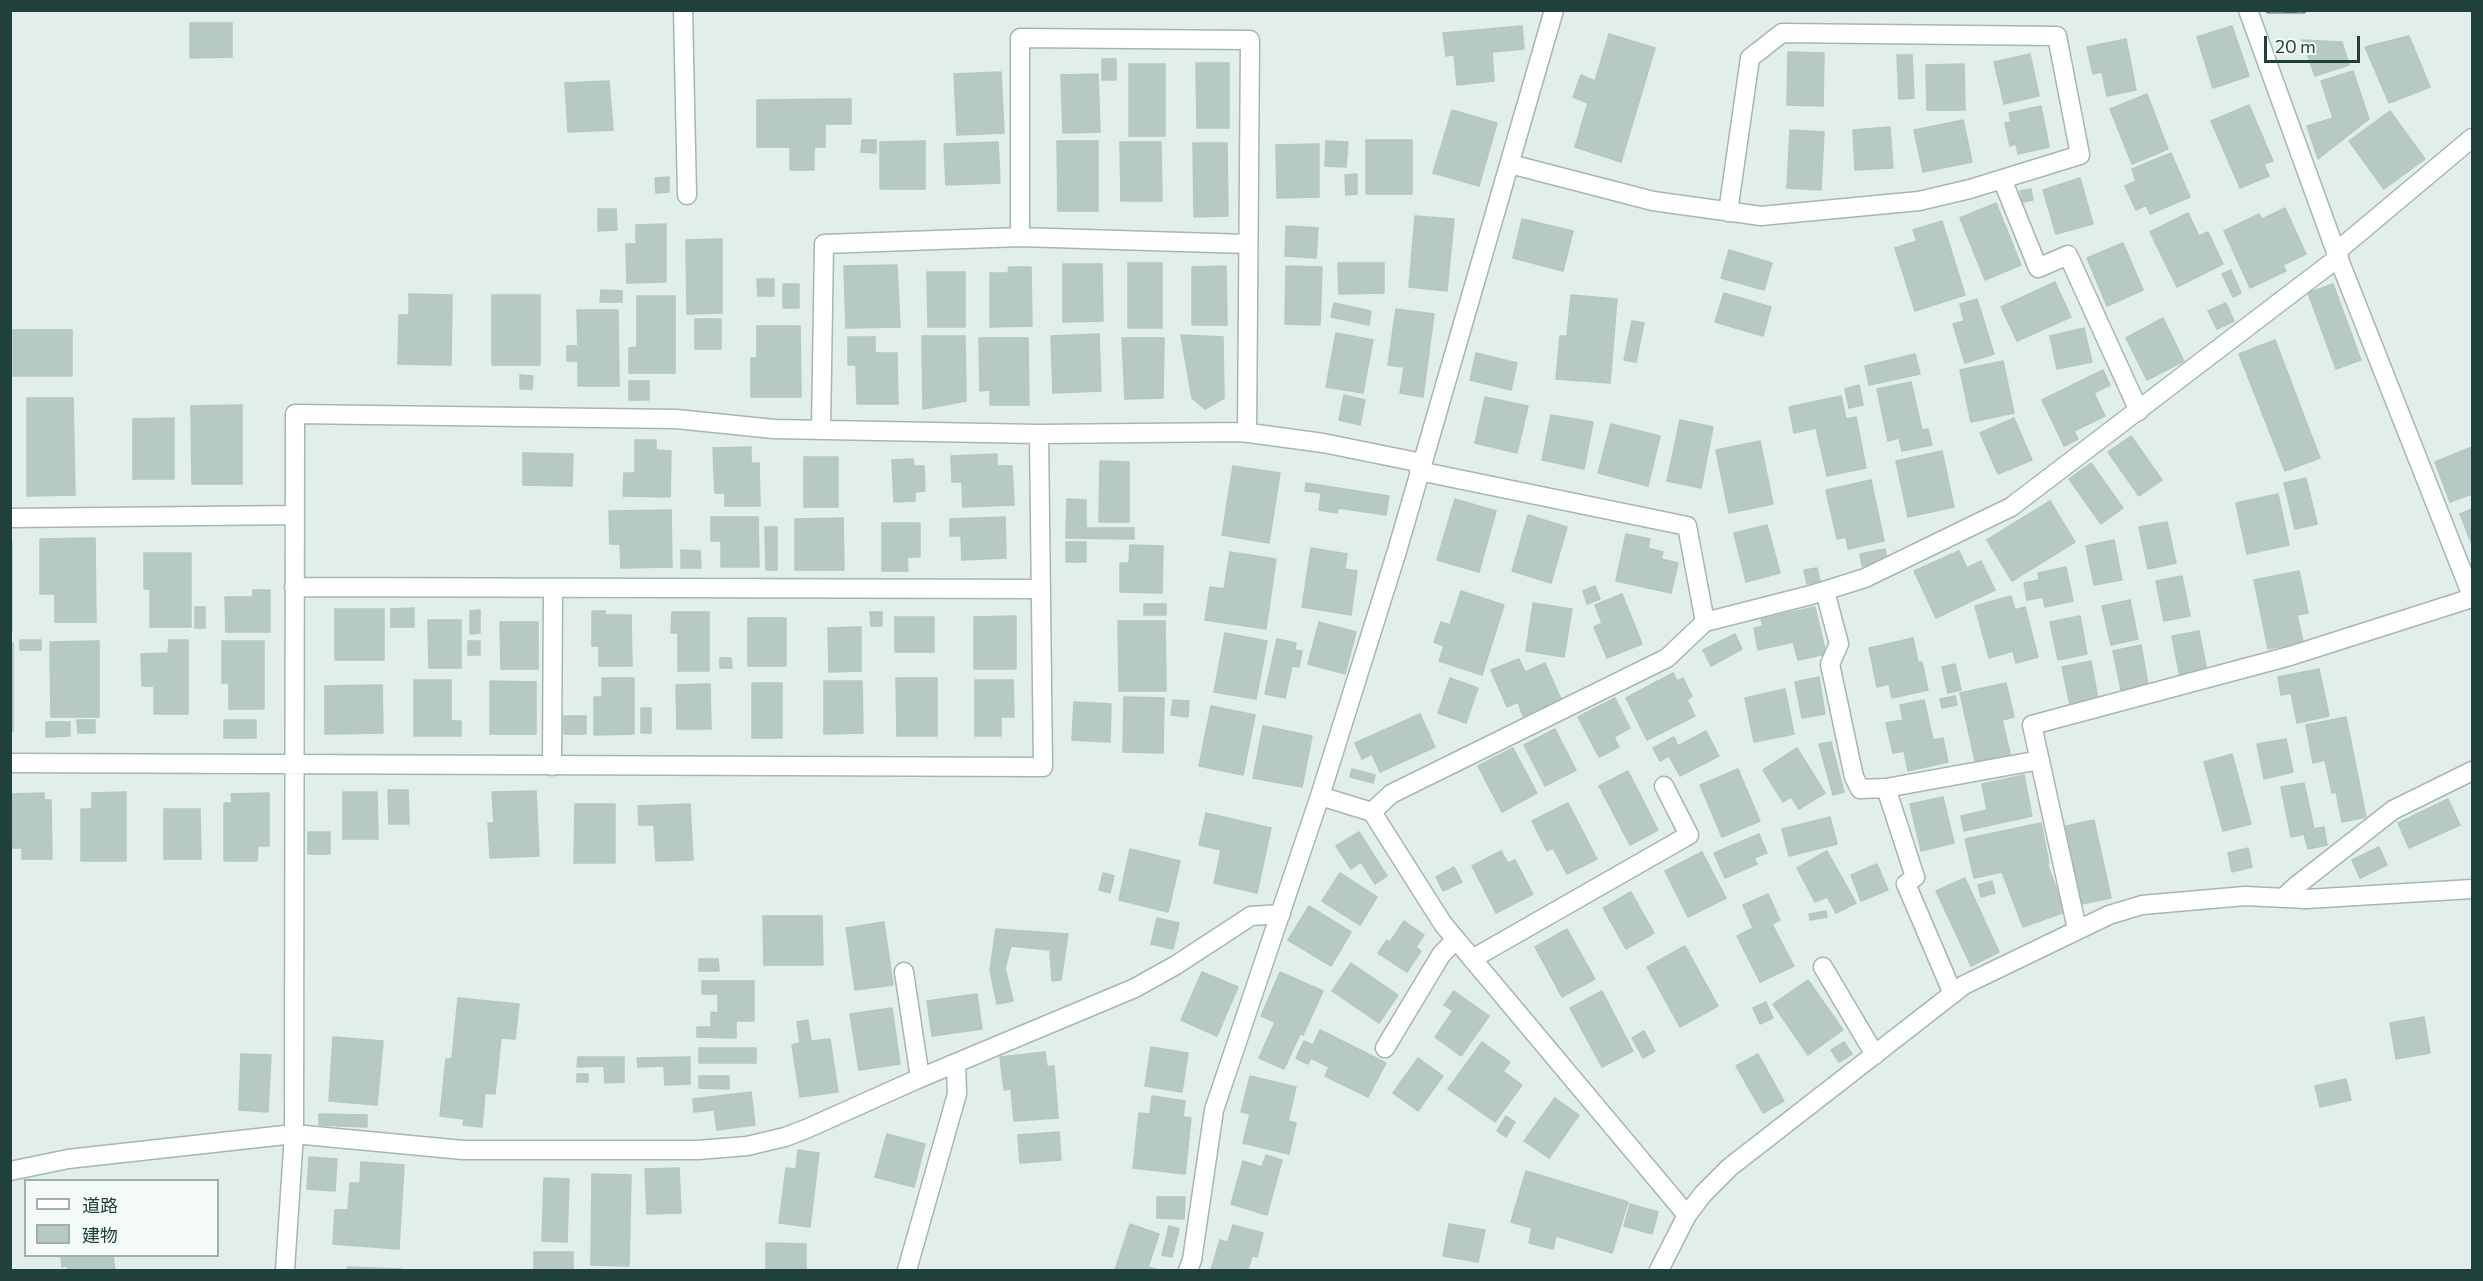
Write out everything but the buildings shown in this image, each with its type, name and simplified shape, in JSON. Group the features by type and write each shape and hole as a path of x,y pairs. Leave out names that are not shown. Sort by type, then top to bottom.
{"street":[{"path":"683,10 687,195"},
{"path":"1188,1270 1192,1260 1214,1110 1320,796 1421,467 1554,10"},
{"path":"2077,929 2032,725 2290,656 2472,597 2338,255 2248,10"},
{"path":"1510,164 1653,201 1728,212 1761,216 1919,201 2080,155 2057,36 1782,33 1750,58 1728,212"},
{"path":"1020,237 1020,38 1250,40 1247,433"},
{"path":"1372,812 1391,794 1667,658 1705,622 1825,591 1865,578 2011,507 2139,411 2338,255 2472,138"},
{"path":"2002,179 2038,268 2068,255 2139,411"},
{"path":"821,430 824,244 1020,237 1247,244"},
{"path":"285,1270 294,1134 295,414 676,419 774,429 821,430 1039,434 1247,433 1323,443 1687,526 1705,622"},
{"path":"10,763 1043,768 1039,434"},
{"path":"10,518 295,515"},
{"path":"294,587 1041,589"},
{"path":"552,765 553,588"},
{"path":"1825,591 1839,644 1830,664 1854,777 1860,789 1886,788 2040,760"},
{"path":"2283,898 2393,810 2472,771"},
{"path":"1473,958 1689,835 1664,786"},
{"path":"1886,788 1915,877 1906,884 1953,994"},
{"path":"1320,796 1372,812 1443,924 1687,1215"},
{"path":"1659,1270 1687,1215 1703,1194 1730,1167 1964,985 2077,929 2109,915 2142,905 2245,896 2306,899 2472,889"},
{"path":"10,1171 68,1159 294,1134 463,1149 698,1150 747,1146 786,1137 1135,988 1176,965 1251,916 1281,914"},
{"path":"1385,1048 1441,955 1456,939"},
{"path":"1823,968 1875,1054"},
{"path":"903,972 920,1078"},
{"path":"907,1270 957,1094 956,1063"}],"railway":[{"path":"2269,10 2303,10"}]}
